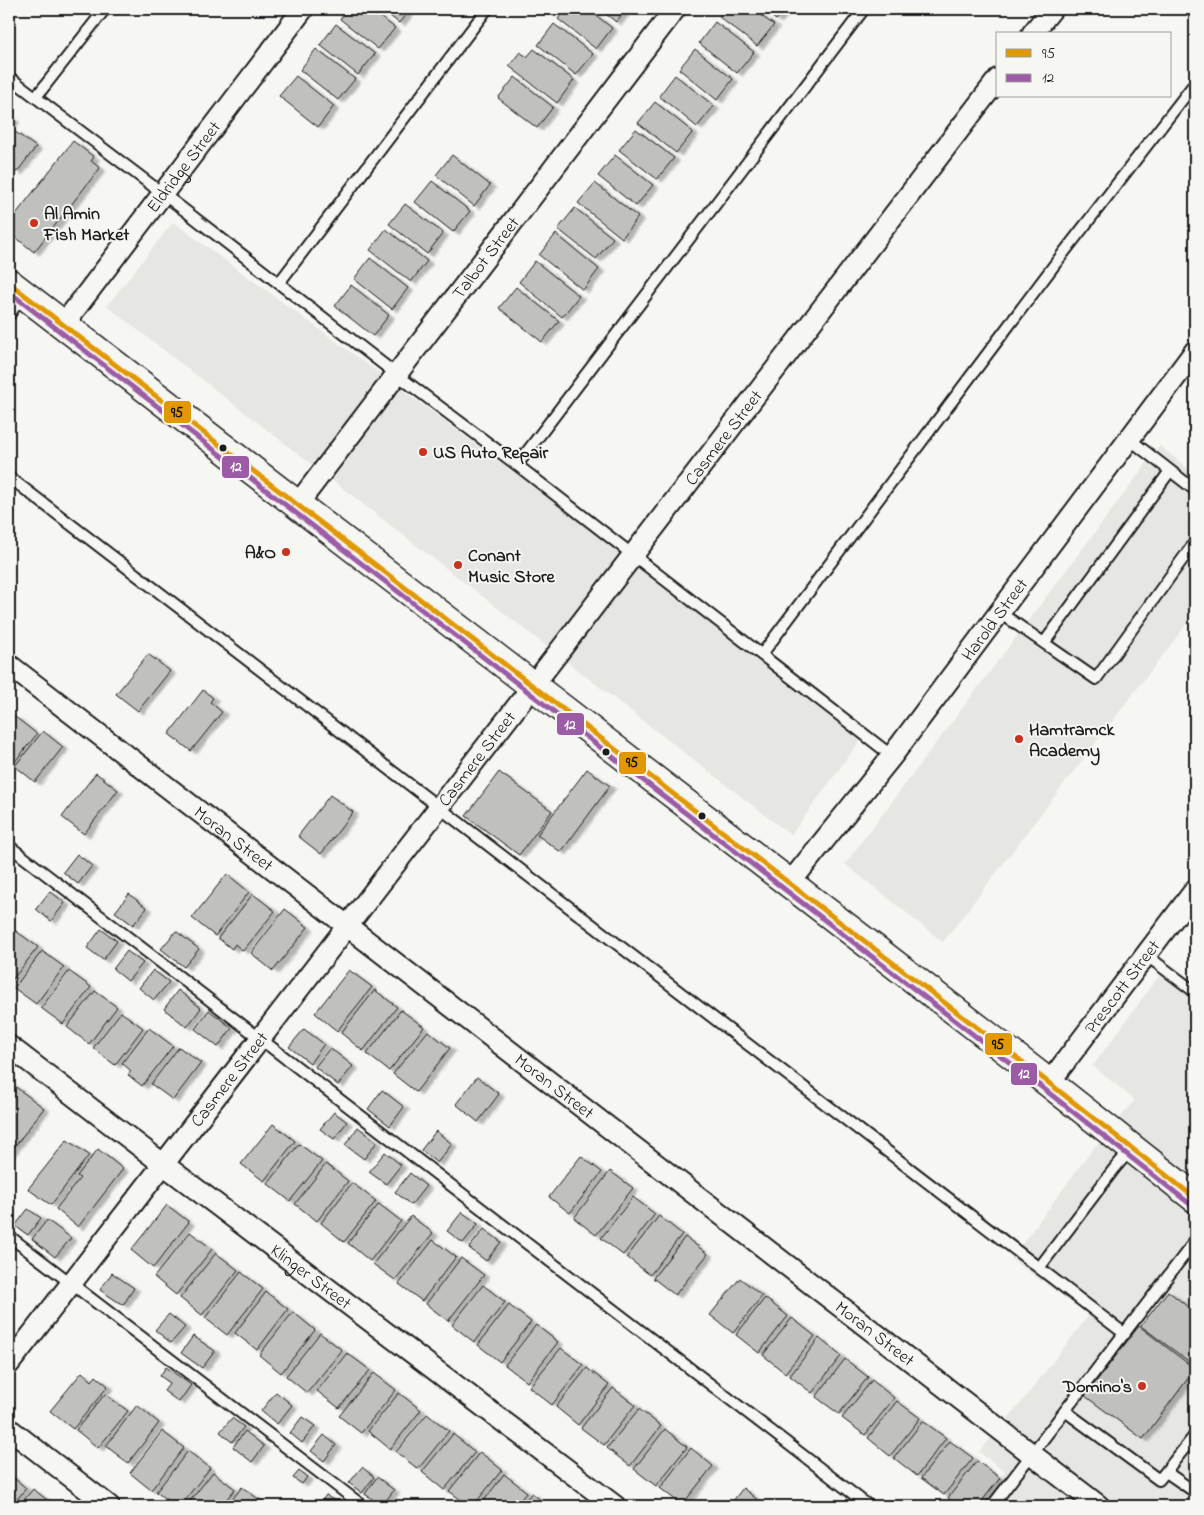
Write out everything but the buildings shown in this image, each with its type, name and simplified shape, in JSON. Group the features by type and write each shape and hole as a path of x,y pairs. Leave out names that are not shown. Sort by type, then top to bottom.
{"main road":[{"path":"14,298 63,325 1195,1198"}],"street":[{"name":"Eldridge Street","path":"63,325 303,9"},
{"name":"Talbot Street","path":"297,505 675,9"},
{"path":"1034,32 1052,9"},
{"name":"Casmere Street","path":"9,1364 996,82"},
{"name":"Harold Street","path":"789,884 811,854 892,756 1128,438 1195,351"},
{"name":"Moran Street","path":"9,665 1098,1506"},
{"name":"Prescott Street","path":"1048,1083 1195,890"},
{"name":"Klinger Street","path":"9,1046 615,1506"},
{"path":"9,1429 109,1506"}],"lane":[{"path":"36,97 105,9"},
{"path":"279,283 487,9"},
{"path":"517,465 864,9"},
{"path":"9,77 633,554 892,756"},
{"path":"762,654 1195,83"},
{"path":"1128,438 1195,490"},
{"path":"1044,643 1170,471"},
{"path":"9,477 1125,1334"},
{"path":"999,612 1096,679 1195,542"},
{"path":"9,846 869,1506"},
{"path":"1146,955 1195,992"},
{"path":"1039,1268 1132,1148"},
{"path":"9,1236 363,1506"},
{"path":"992,1506 1195,1241"},
{"path":"1065,1411 1159,1480 1195,1435"},
{"path":"1166,1472 1195,1492"}],"shaded area":[{"path":"173,222 867,731 791,835 107,306"},
{"name":"Hamtramck Academy","path":"1160,446 1195,474 1195,613 943,942 845,864"},
{"path":"1169,962 1195,983 1195,1506 978,1506 1005,1472 979,1452 1021,1403 1089,1315 1011,1259 1089,1154 1135,1100 1093,1066"}],"transit line":[{"name":"95","path":"9,283 1049,1083 1195,1198"},
{"name":"12","path":"9,292 1044,1089 1190,1204"}],"place":[{"name":"Al Amin Fish Market","path":"34,223"},
{"name":"US Auto Repair","path":"423,452"},
{"name":"A&O","path":"286,552"},
{"name":"Conant Music Store","path":"458,565"},
{"name":"Hamtramck Academy","path":"1019,739"},
{"name":"Domino's","path":"1142,1386"}]}
